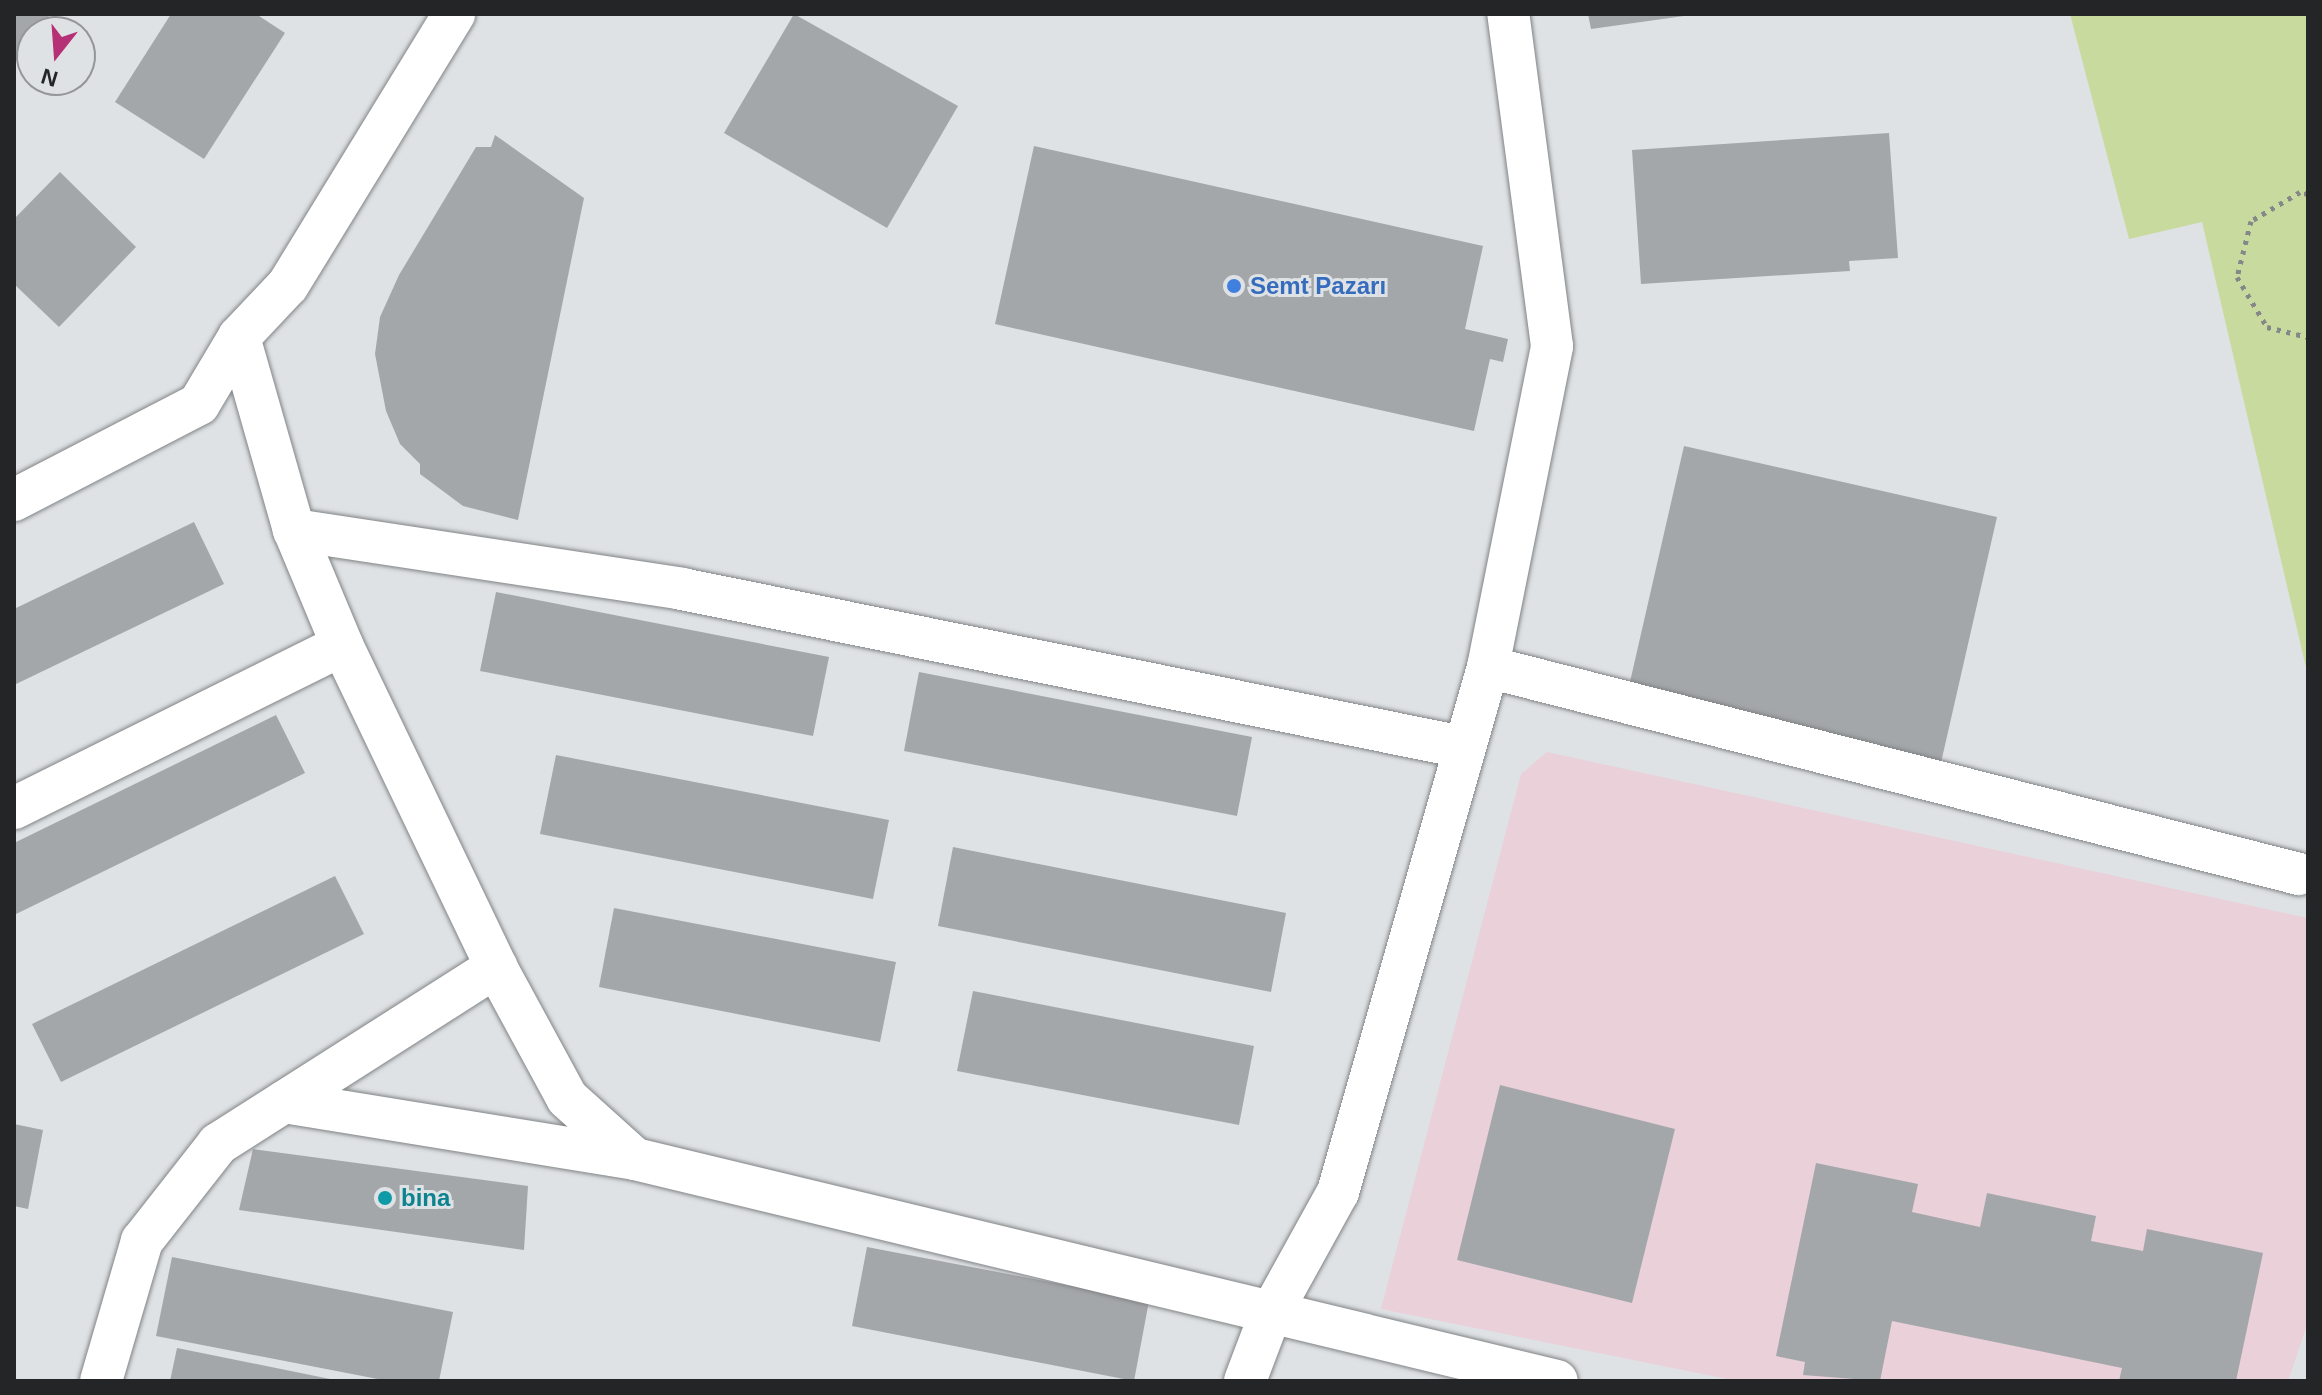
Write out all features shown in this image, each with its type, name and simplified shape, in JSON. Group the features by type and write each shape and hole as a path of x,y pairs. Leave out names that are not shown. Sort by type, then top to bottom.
{"street":[{"path":"14,500 199,404 239,337 288,285 453,14"},
{"path":"1245,1381 1270,1315 1338,1192 1462,747 1488,667 1552,346 1508,14"},
{"path":"239,337 294,530 342,645 496,967 567,1098 635,1159"},
{"path":"294,530 697,592 1462,747"},
{"path":"14,808 342,645"},
{"path":"1488,667 2299,874"},
{"path":"101,1381 142,1241 218,1144 496,967"},
{"path":"284,1102 635,1159 1270,1315 1557,1381"}],"path":[{"path":"2308,194 2300,192 2251,221 2237,277 2267,327 2308,337"}],"shaded area":[{"path":"1547,752 2308,918 2308,1322 2288,1381 1737,1381 1381,1309 1521,774"}],"green space":[{"path":"2070,14 2308,14 2308,676 2202,222 2129,239"}],"building":[{"path":"14,14 50,14 16,16 14,59"},
{"path":"171,14 256,14 285,33 204,159 115,102"},
{"path":"794,14 958,106 887,228 724,133"},
{"path":"1588,14 1684,14 1684,16 1591,29"},
{"path":"1889,133 1898,258 1849,261 1850,271 1641,284 1632,150"},
{"path":"495,135 584,198 518,520 463,506 420,474 420,464 400,444 386,411 375,354 380,317 399,275 476,147 491,147"},
{"name":"Semt Pazarı","path":"1034,146 1483,246 1465,329 1508,339 1503,362 1490,359 1474,431 995,324"},
{"path":"60,172 136,247 59,327 14,284 14,219"},
{"path":"1684,446 1997,517 1940,767 1627,695"},
{"path":"194,522 224,584 14,685 14,609"},
{"path":"496,592 829,657 813,736 480,671"},
{"path":"919,672 1252,737 1237,816 904,751"},
{"path":"276,715 305,773 14,915 14,843"},
{"path":"556,755 889,820 873,899 540,834"},
{"path":"953,847 1286,913 1271,992 938,926"},
{"path":"335,876 364,934 61,1082 32,1024"},
{"path":"614,908 896,962 880,1042 599,987"},
{"path":"973,991 1254,1046 1239,1125 957,1071"},
{"path":"1500,1085 1675,1129 1632,1303 1457,1260"},
{"path":"14,1124 43,1130 28,1209 14,1206"},
{"name":"bina","path":"253,1149 528,1186 524,1250 239,1210"},
{"path":"1816,1163 1918,1184 1912,1212 1980,1227 1987,1193 2096,1216 2091,1241 2143,1251 2147,1229 2263,1253 2236,1381 2119,1381 2122,1368 1892,1321 1880,1381 1803,1375 1805,1362 1776,1356"},
{"path":"867,1247 1149,1301 1134,1381 852,1326"},
{"path":"172,1257 453,1312 439,1381 388,1381 156,1336"},
{"path":"177,1348 335,1380 335,1381 170,1381"}],"place":[{"name":"Semt Pazarı","path":"1234,286"},
{"name":"bina","path":"385,1198"}]}
